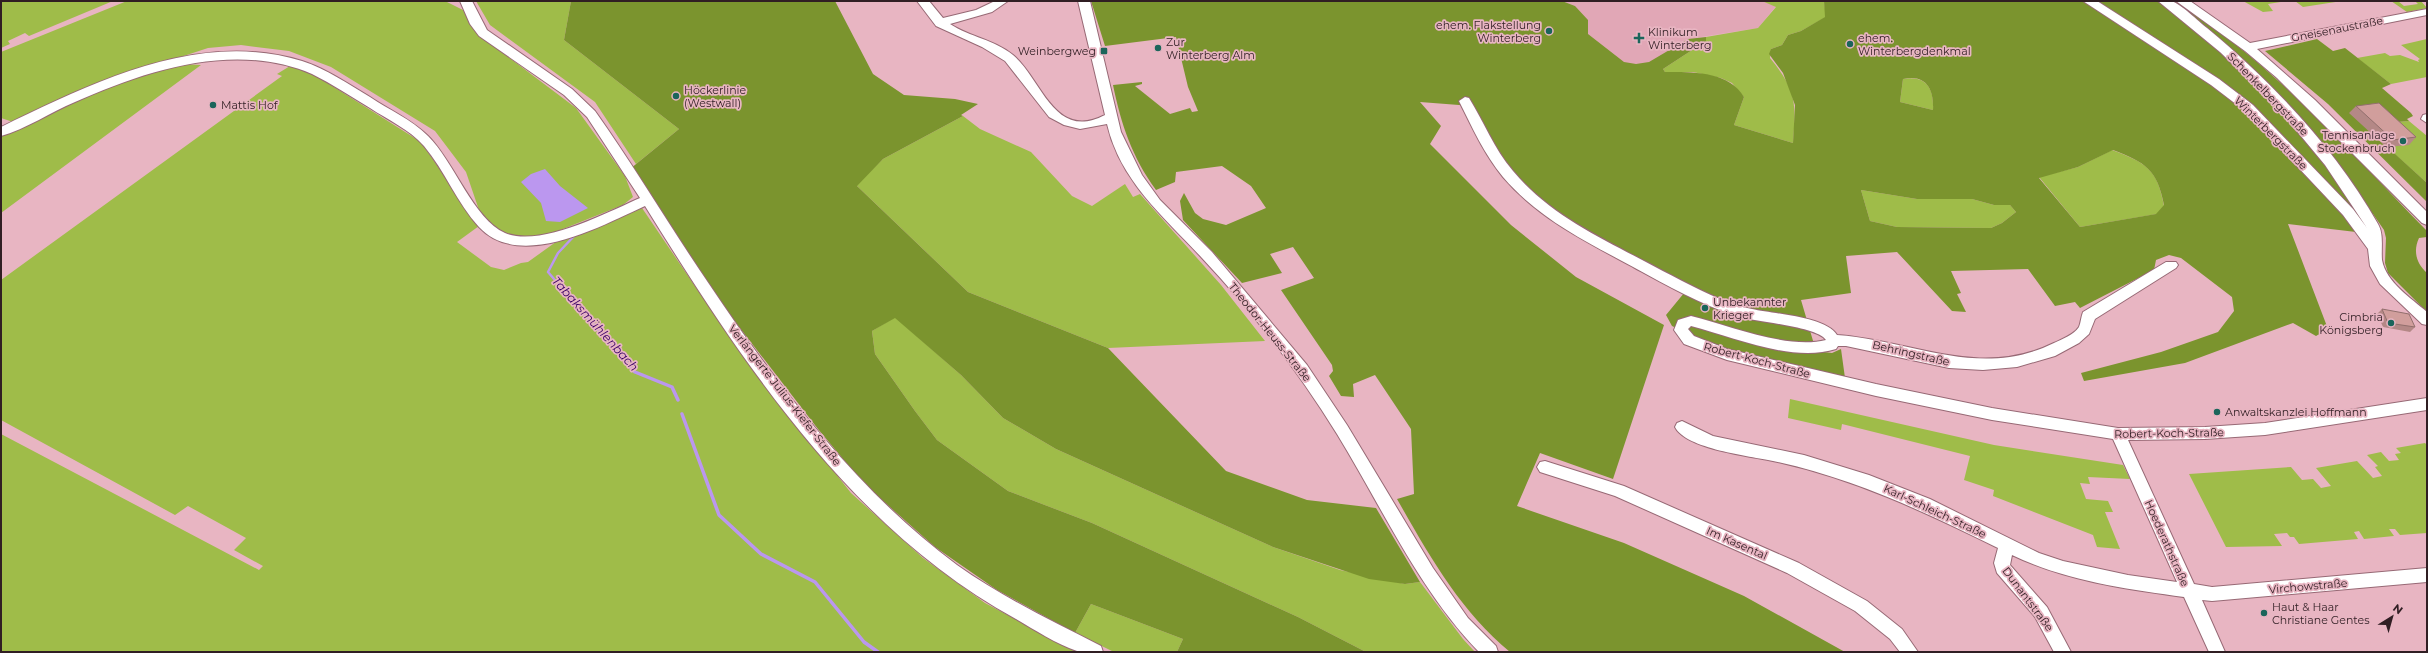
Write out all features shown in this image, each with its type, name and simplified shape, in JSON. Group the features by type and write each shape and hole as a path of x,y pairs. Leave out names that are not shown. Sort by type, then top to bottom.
{"street":[{"name":"Verlängerte Julius-Kiefer-Straße","path":"466,1 476,24 483,33 568,92 585,106 720,312 812,434 859,488 929,551 991,596 1095,652"},
{"path":"923,1 930,13 940,24 957,34 982,42 1004,55 1017,66 1042,104 1060,119 1082,126 1113,124"},
{"path":"940,24 957,17 983,11 1002,1"},
{"name":"Theodor-Heuss-Straße","path":"1084,1 1097,49 1113,124 1131,168 1155,203 1238,291 1302,369 1342,429 1427,573 1462,623 1490,652"},
{"name":"Winterbergstraße","path":"2089,1 2215,82 2249,108 2348,212 2374,247"},
{"name":"Schenkelbergstraße","path":"2164,1 2228,51 2303,129 2373,226 2376,234 2374,247 2380,273 2427,320"},
{"path":"2182,1 2246,47 2294,87 2427,220"},
{"name":"Gneisenaustraße","path":"2246,47 2427,12"},
{"path":"1,132 62,103 151,69 203,58 257,56 290,62 321,73 420,135 436,152 488,229 504,238 526,240 558,237 647,200"},
{"path":"1465,101 1495,158 1508,175 1541,207 1562,222 1673,282 1715,302 1743,312 1818,328 1829,334 1833,340"},
{"name":"Behringstraße","path":"1833,340 1875,345 1950,363 1990,364 2032,359 2075,339 2083,333 2088,324 2088,316 2171,265"},
{"name":"Robert-Koch-Straße","path":"1833,340 1831,345 1824,348 1792,345 1752,338 1691,321 1683,324 1681,330 1689,340 1703,346 1814,376 1970,409 2118,434 2205,433 2265,429 2427,404"},
{"name":"Karl-Schleich-Straße","path":"1682,427 1698,437 1712,442 1804,461 1894,490 2007,545 2063,568 2128,582 2189,591"},
{"name":"Hoederathstraße","path":"2118,434 2217,652"},
{"name":"Im Kasental","path":"1545,466 1619,491 1793,568 1861,606 1896,634 1910,652"},
{"name":"Dunantstraße","path":"2007,545 2002,563 2003,568 2041,612 2063,652"},
{"name":"Virchowstraße","path":"2189,591 2212,594 2427,575"}],"shaded area":[{"name":"Klinikum Winterberg","path":"1562,1 1762,1 1776,6 1758,28 1688,39 1630,76 1595,51 1575,6"},
{"path":"545,169 560,186 588,208 560,222 546,221 541,203 521,182 531,174"}],"green space":[{"path":"1,1 113,1 29,36 25,33 8,41 10,44 1,48"},
{"path":"127,1 445,1 465,11 479,35 576,108 625,176 633,197 623,205 548,235 521,237 510,236 495,230 480,213 466,172 435,131 331,67 289,51 241,45 208,48 132,73 13,122 1,118 1,52"},
{"path":"476,1 571,1 564,40 679,129 636,164 595,102 490,25"},
{"path":"571,1 835,1 873,74 904,95 955,99 978,104 961,115 963,116 883,159 857,186 968,292 1108,348 1226,471 1307,500 1376,508 1420,582 1405,584 1369,579 1273,547 1056,449 1003,418 961,375 895,318 872,331 875,354 937,440 1008,491 1092,523 1298,617 1366,652 1177,652 1183,639 1091,604 1075,633 997,590 935,547 864,484 818,429 719,301 630,169 679,129 564,40"},
{"path":"1091,1 1562,1 1575,6 1588,20 1588,34 1624,62 1636,64 1649,62 1688,39 1706,37 1706,41 1663,69 1665,72 1698,73 1720,78 1729,82 1737,88 1744,97 1734,125 1793,143 1795,105 1783,73 1769,54 1771,49 1782,45 1788,35 1801,31 1825,17 1824,1 2175,1 2211,25 2277,79 2308,108 2427,231 2427,237 2419,238 2416,252 2420,265 2427,273 2427,312 2388,273 2385,263 2386,238 2384,230 2373,214 2344,214 2356,232 2288,224 2328,329 2316,336 2293,323 2185,363 2084,381 2081,373 2161,352 2218,332 2234,311 2232,297 2181,258 2169,255 2156,260 2154,270 2080,308 2075,302 2055,306 2028,269 1951,271 1961,293 1957,294 1966,312 1952,311 1897,252 1846,256 1851,293 1801,300 1816,351 1832,353 1841,349 1845,378 1717,347 1672,326 1666,315 1689,287 1621,251 1544,205 1501,160 1472,106 1420,102 1441,126 1430,144 1511,225 1576,277 1664,325 1613,479 1540,453 1517,506 1624,543 1744,596 1845,652 1510,652 1492,636 1461,600 1421,541 1397,499 1414,494 1411,429 1375,375 1353,384 1354,397 1341,396 1329,376 1333,371 1332,365 1281,290 1314,278 1293,247 1270,254 1282,273 1242,283 1183,220 1180,201 1184,193 1195,213 1203,219 1226,225 1266,208 1251,186 1222,166 1176,172 1175,182 1156,190 1140,165 1128,140 1113,85 1142,82 1142,84 1135,86 1170,114 1190,108 1192,112 1198,111 1188,87 1176,37 1105,46","holes":["1903,79 1918,79 1927,85 1932,96 1933,110 1900,102","2113,150 2134,159 2148,169 2153,175 2158,183 2164,205 2156,214 2080,227 2039,178 2078,167","1861,190 1917,199 1972,199 1994,205 2010,205 2016,212 2002,223 1991,228 1897,227 1870,221"]},
{"path":"1762,1 1824,1 1826,17 1801,31 1788,35 1782,45 1771,49 1770,58 1779,69 1790,89 1793,98 1793,143 1734,125 1744,97 1732,83 1721,78 1693,72 1665,72 1663,69 1706,41 1706,37 1758,28 1776,7"},
{"path":"2243,1 2287,1 2268,4 2273,11 2263,12"},
{"path":"2295,1 2342,1 2303,7"},
{"path":"2391,1 2398,1 2404,6 2418,4 2415,1 2421,1 2427,8 2407,12"},
{"path":"2317,39 2333,51 2345,48 2391,84 2382,88 2411,113 2413,116 2407,119 2409,121 2385,123 2350,113 2427,183 2427,202 2328,104 2265,51"},
{"path":"2427,39 2427,77 2391,84 2357,58 2385,53 2390,56 2400,55 2419,62 2418,60 2420,59 2401,45"},
{"path":"182,64 201,65 1,213 1,133 111,86"},
{"path":"290,66 307,70 421,142 479,226 457,242 491,267 504,270 521,263 528,262 560,239 642,208 739,351 851,493 923,558 985,603 1078,652 1,652 1,434 259,570 263,566 234,550 246,538 188,506 175,515 1,420 1,280 282,76 277,74"},
{"path":"1903,79 1918,79 1927,85 1932,96 1933,110 1900,102"},
{"name":"Tennisanlage Stockenbruch","path":"2349,113 2386,123 2409,121 2427,136 2427,183"},
{"path":"963,116 980,129 1031,152 1072,196 1092,206 1125,184 1133,197 1140,194 1221,285 1265,341 1108,348 968,292 856,185 883,159"},
{"path":"2112,150 2142,163 2148,169 2158,183 2164,206 2157,214 2080,227 2039,177 2078,167"},
{"path":"1861,190 1917,199 1972,199 1994,205 2010,205 2016,212 2002,223 1991,228 1897,227 1870,221"},
{"path":"895,317 961,375 1003,418 1056,449 1273,547 1340,570 1405,584 1420,582 1463,639 1475,652 1366,652 1298,617 1092,523 1008,491 937,440 875,354 872,331"},
{"path":"1790,399 1994,445 2123,465 2130,479 2088,477 2090,484 2080,483 2086,499 2108,501 2113,512 2105,512 2120,549 2097,547 2093,535 1993,496 1994,490 1964,480 1970,456 1842,424 1841,430 1788,418"},
{"path":"2425,443 2427,445 2427,533 2400,535 2395,529 2389,529 2394,536 2364,539 2359,531 2354,532 2358,539 2299,544 2294,537 2290,537 2287,533 2274,534 2282,546 2226,547 2189,474 2291,467 2302,480 2313,479 2321,488 2331,486 2316,468 2357,461 2373,478 2382,476 2375,467 2378,466 2367,455 2381,452 2389,461 2399,460 2395,454 2401,453 2396,448"},
{"path":"1091,604 1183,639 1177,652 1114,652 1075,633"}],"building":[{"path":"2379,103 2416,137 2393,140 2356,106"},
{"path":"2382,309 2409,314 2415,327 2388,323"}],"waterway":[{"name":"Tabaksmühlenbach","path":"566,293 548,272 558,253 576,234"},
{"name":"Tabaksmühlenbach","path":"565,292 635,372 672,387 678,400"},
{"name":"Tabaksmühlenbach","path":"682,414 719,515 761,554 815,582 864,642 878,652"}],"place":[{"name":"ehem. Flakstellung Winterberg","path":"1549,31"},
{"name":"Klinikum Winterberg","path":"1639,38"},
{"name":"ehem. Winterbergdenkmal","path":"1850,44"},
{"name":"Zur Winterberg Alm","path":"1158,48"},
{"name":"Weinbergweg","path":"1104,51"},
{"name":"Höckerlinie (Westwall)","path":"676,96"},
{"name":"Mattis Hof","path":"213,105"},
{"name":"Tennisanlage Stockenbruch","path":"2403,141"},
{"name":"Unbekannter Krieger","path":"1705,308"},
{"name":"Cimbria Königsberg","path":"2391,323"},
{"name":"Anwaltskanzlei Hoffmann","path":"2217,412"},
{"name":"Haut & Haar Christiane Gentes","path":"2264,613"}]}
